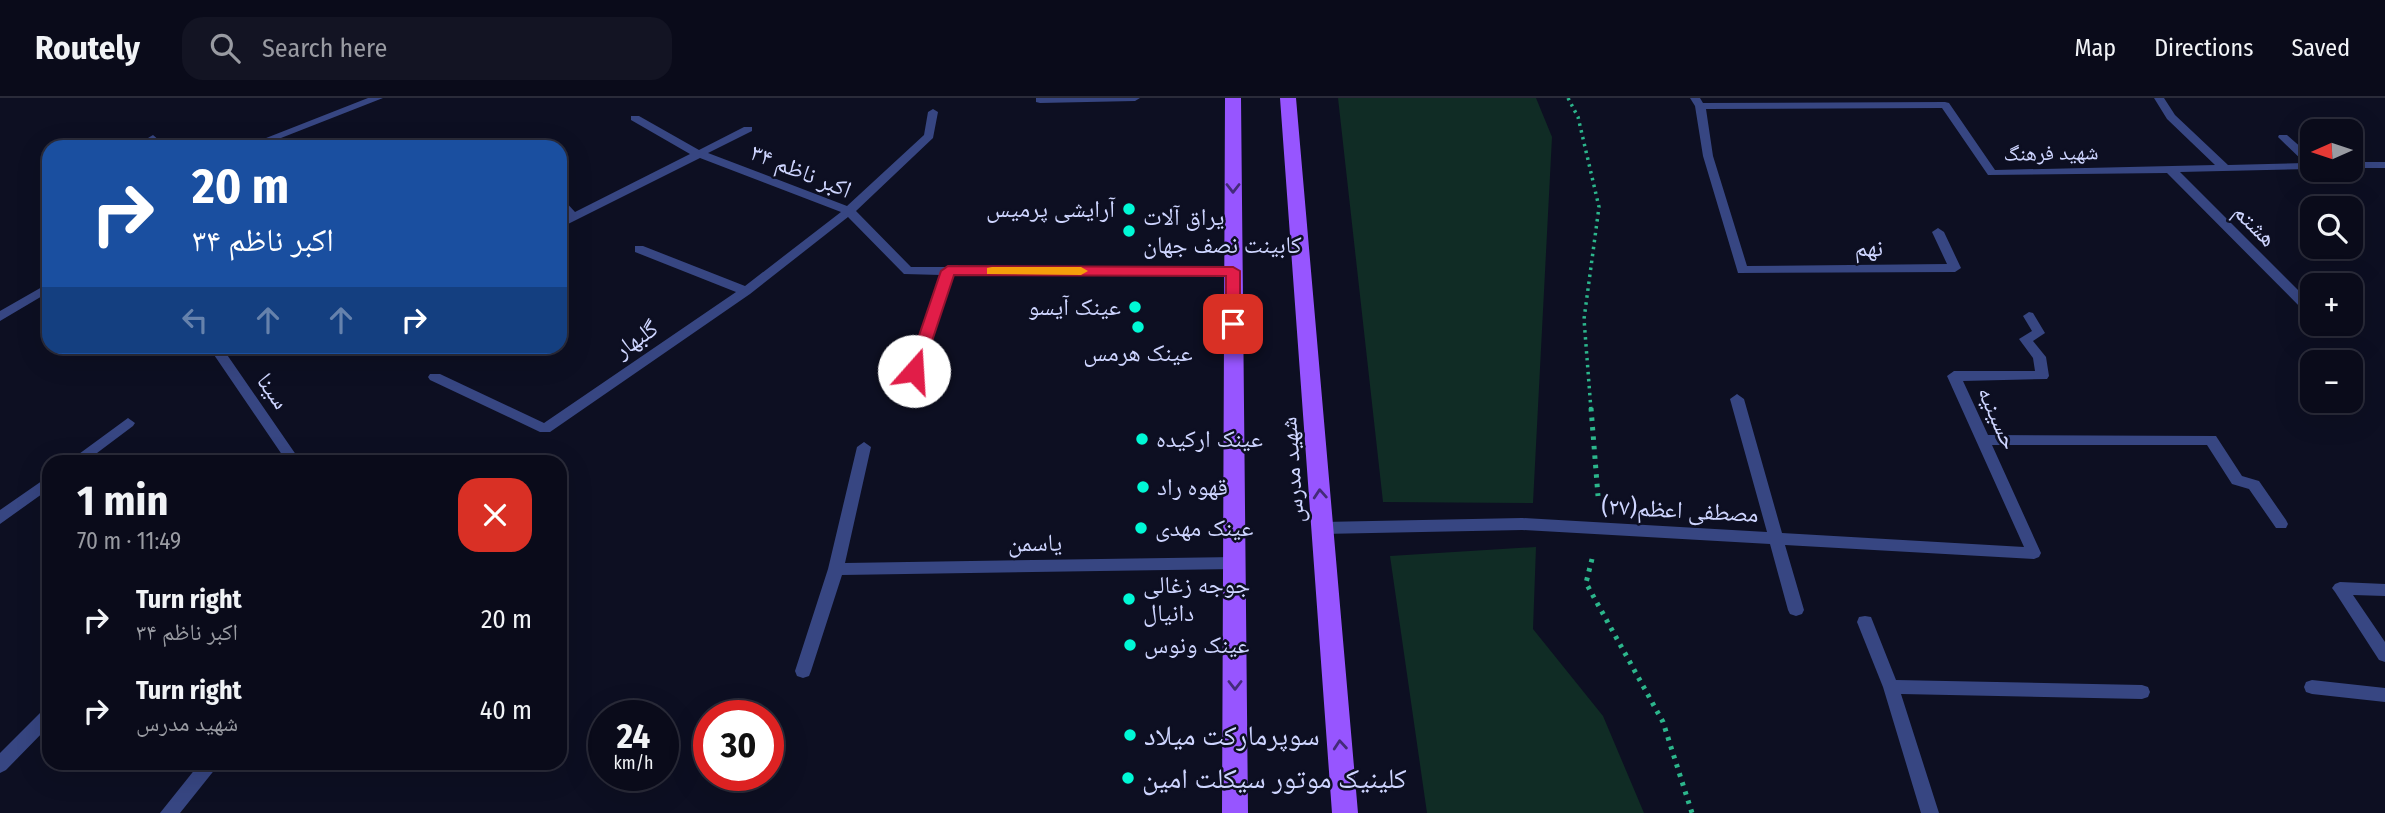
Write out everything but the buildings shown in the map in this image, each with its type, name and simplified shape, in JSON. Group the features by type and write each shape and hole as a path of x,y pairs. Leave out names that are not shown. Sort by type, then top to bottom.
{"main road":[{"path":"1231,98 1235,813"},
{"path":"1288,98 1292,123"},
{"path":"1292,123 1294,98"},
{"name":"شهید مدرس","path":"1292,123 1345,813"}],"street":[{"path":"267,140 378,98"},
{"path":"1040,100 1135,98"},
{"path":"2159,98 2171,117 2225,168"},
{"name":"شهید فرهنگ","path":"1742,270 1708,156 1697,102 1945,105 1992,173 2300,165"},
{"name":"گلبهار","path":"435,377 545,429 746,291 849,211 929,136 933,112"},
{"name":"۳۴ اکبر ناظم","path":"635,118 697,153 849,211 908,271 1233,271"},
{"path":"567,220 748,129"},
{"path":"2283,137 2300,153"},
{"path":"2363,165 2385,164"},
{"name":"هشتم","path":"2170,169 2300,300"},
{"path":"567,210 573,216"},
{"name":"نهم","path":"1742,270 1955,268 1938,232"},
{"path":"639,249 746,291"},
{"path":"914,371 948,271"},
{"path":"0,317 42,291"},
{"name":"حسینیه","path":"2029,316 2039,333 2025,339 2039,357 2042,376 1954,376 2034,554"},
{"name":"سینا","path":"220,354 289,455"},
{"path":"1737,399 1797,610"},
{"path":"85,455 128,423"},
{"path":"1983,440 2211,440 2237,480 2254,485 2281,524"},
{"path":"803,671 836,569 864,447"},
{"path":"0,518 42,486"},
{"name":"مصطفی اعظم(۲۷)","path":"1322,528 1522,524 2034,554"},
{"name":"یاسمن","path":"836,569 1235,563"},
{"path":"2385,590 2340,588 2385,655"},
{"path":"1866,622 1891,687 1930,813"},
{"path":"1891,687 2142,692"},
{"path":"2312,687 2385,695"},
{"path":"0,765 42,722"},
{"path":"169,813 205,770"}],"path":[{"path":"1568,98 1578,117 1599,207 1584,319 1600,528 1586,583 1663,722 1692,813"}],"green space":[{"path":"1338,98 1536,98 1552,137 1533,503 1383,502"},
{"path":"1536,547 1533,629 1603,716 1644,813 1427,813 1390,556"}],"slow traffic":[{"path":"992,271 1081,271"}],"place":[{"name":"آرایشی پرمیس","path":"1129,209"},
{"name":"یراق آلات کابینت نصف جهان","path":"1129,231"},
{"name":"عینک آیسو","path":"1135,307"},
{"name":"عینک هرمس","path":"1138,327"},
{"name":"عینک ارکیده","path":"1142,439"},
{"name":"قهوه راد","path":"1143,487"},
{"name":"عینک مهدی","path":"1141,528"},
{"name":"جوجه زغالی دانیال","path":"1129,599"},
{"name":"عینک ونوس","path":"1130,645"},
{"name":"سوپرمارکت میلاد","path":"1130,735"},
{"name":"کلینیک موتور سیکلت امین","path":"1128,778"}],"route":[{"path":"914,371 948,271 1233,271 1233,324"}]}
